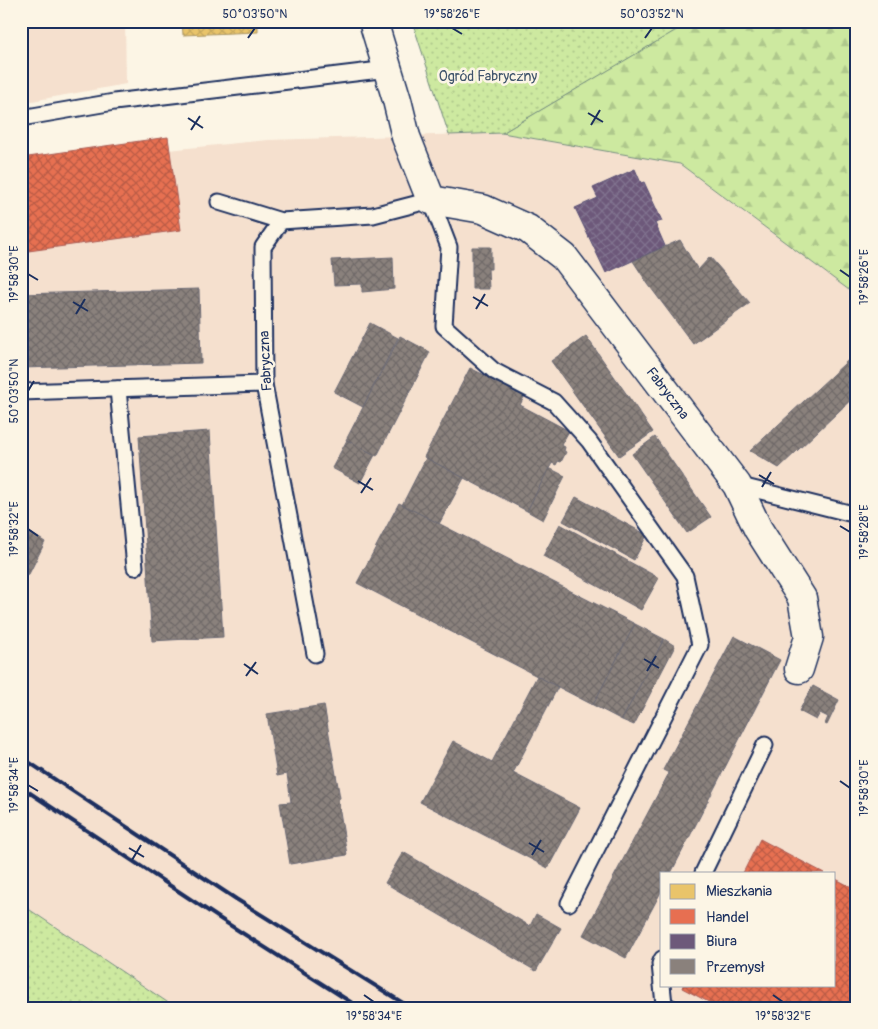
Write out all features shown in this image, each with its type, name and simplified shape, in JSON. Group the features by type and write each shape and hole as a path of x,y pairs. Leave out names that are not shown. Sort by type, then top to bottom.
{"street":[{"path":"373,21 406,137 431,200"},
{"name":"Fabryczna","path":"431,200 483,209 528,229 564,257 737,485 758,529 802,598 810,637 799,670"}],"lane":[{"path":"21,118 114,102 388,69"},
{"path":"431,200 449,247 444,326 494,371 554,402 589,441 685,576 700,645 569,903"},
{"name":"Fabryczna","path":"315,654 264,384 263,247 281,221 373,215 431,200"},
{"path":"219,202 281,221"},
{"path":"21,392 264,384"},
{"path":"118,389 135,567"},
{"path":"737,485 857,515"},
{"path":"704,872 765,745"},
{"path":"662,986 664,1004 671,1008"}],"shaded area":[{"path":"21,21 125,21 126,84 21,103"},
{"path":"502,133 680,164 853,293 857,298 857,1008 176,1008 21,904 21,165 268,140"}],"green space":[{"name":"Ogród Fabryczny","path":"412,21 690,22 502,133 449,135"},
{"path":"690,21 851,21 857,40 857,298 853,293 680,164 502,133"},
{"path":"21,904 176,1008 21,1008"}],"building: Mieszkania":[{"path":"182,21 258,21 258,32 183,35"}],"building: Handel":[{"path":"168,137 181,230 21,252 21,158"},
{"path":"760,839 822,872 744,872"},
{"path":"836,879 857,890 857,1008 720,1008 682,988 683,986 836,986"}],"building: Biura":[{"path":"635,169 641,183 644,182 662,221 655,223 665,246 606,273 575,208 598,198 593,188"}],"building: Przemysł":[{"path":"680,240 698,270 710,257 750,303 693,344 633,261"},
{"path":"472,247 491,247 491,269 488,269 489,289 472,289"},
{"path":"393,257 394,289 362,292 362,284 334,285 332,260"},
{"path":"199,289 201,363 21,368 21,294"},
{"path":"370,323 398,338 363,407 334,392"},
{"path":"400,336 430,352 377,456 346,440"},
{"path":"586,336 653,432 619,456 551,361"},
{"path":"857,352 857,394 779,468 750,451"},
{"path":"470,368 525,395 520,405 569,431 561,445 565,447 564,451 566,452 561,462 558,461 556,465 552,463 527,511 424,457"},
{"path":"210,431 223,637 152,641 139,436"},
{"path":"655,437 711,517 687,533 632,454"},
{"path":"347,440 375,455 360,483 332,468"},
{"path":"426,458 464,478 439,524 402,505"},
{"path":"549,468 565,476 543,520 527,511"},
{"path":"576,497 647,535 634,560 563,521"},
{"path":"399,503 635,624 593,705 357,583"},
{"path":"560,524 659,578 641,610 543,556"},
{"path":"21,527 45,542 28,576 21,572"},
{"path":"635,624 664,639 622,720 593,705"},
{"path":"734,636 780,660 672,872 660,872 660,894 626,958 583,935 669,773 663,770"},
{"path":"664,639 675,646 634,725 622,720"},
{"path":"537,676 558,687 513,773 580,808 548,868 420,802 453,741 492,762"},
{"path":"813,686 839,700 827,725 825,724 828,717 820,713 816,720 799,711"},
{"path":"324,705 340,798 338,799 347,855 290,864 280,803 291,802 287,774 277,776 267,714"},
{"path":"403,852 530,926 536,914 561,928 536,971 385,883"}],"railway":[{"path":"21,757 236,899 411,1008"},
{"path":"21,787 222,920 360,1008"}]}
